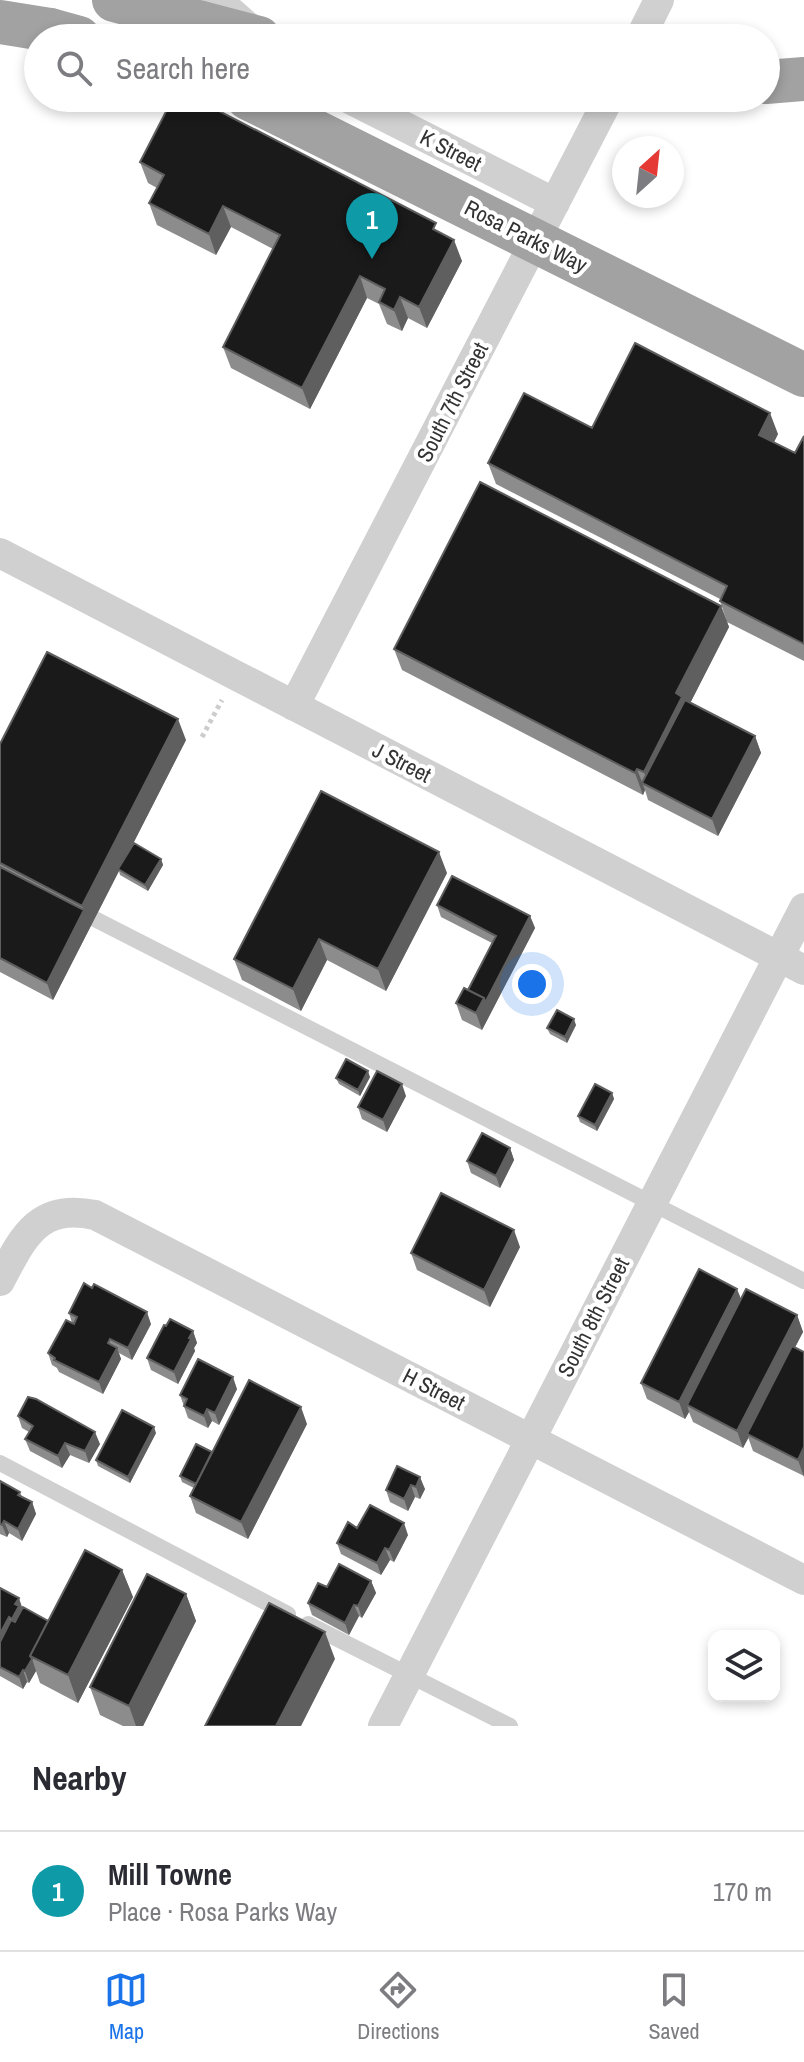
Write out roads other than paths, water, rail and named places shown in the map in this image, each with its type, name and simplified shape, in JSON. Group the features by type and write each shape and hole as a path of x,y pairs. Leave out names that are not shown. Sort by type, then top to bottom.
{"highway":[{"path":"114,0 206,24"},
{"path":"0,22 24,27"},
{"path":"780,81 804,79"},
{"name":"Rosa Parks Way","path":"276,112 804,375"}],"street":[{"path":"0,43 22,0"},
{"path":"217,0 244,24"},
{"path":"647,24 659,0"},
{"name":"K Street","path":"376,112 555,203"},
{"name":"South 7th Street","path":"294,706 602,112"},
{"name":"J Street","path":"0,553 792,963"},
{"name":"South 8th Street","path":"383,1726 652,1202 792,963 804,908"},
{"name":"H Street","path":"0,1281 31,1231 44,1219 60,1211 74,1210 95,1215 804,1580"}],"lane":[{"path":"95,919 804,1281"},
{"path":"0,1463 510,1726"}],"place":[{"name":"Mill Towne","path":"372,259"}]}
